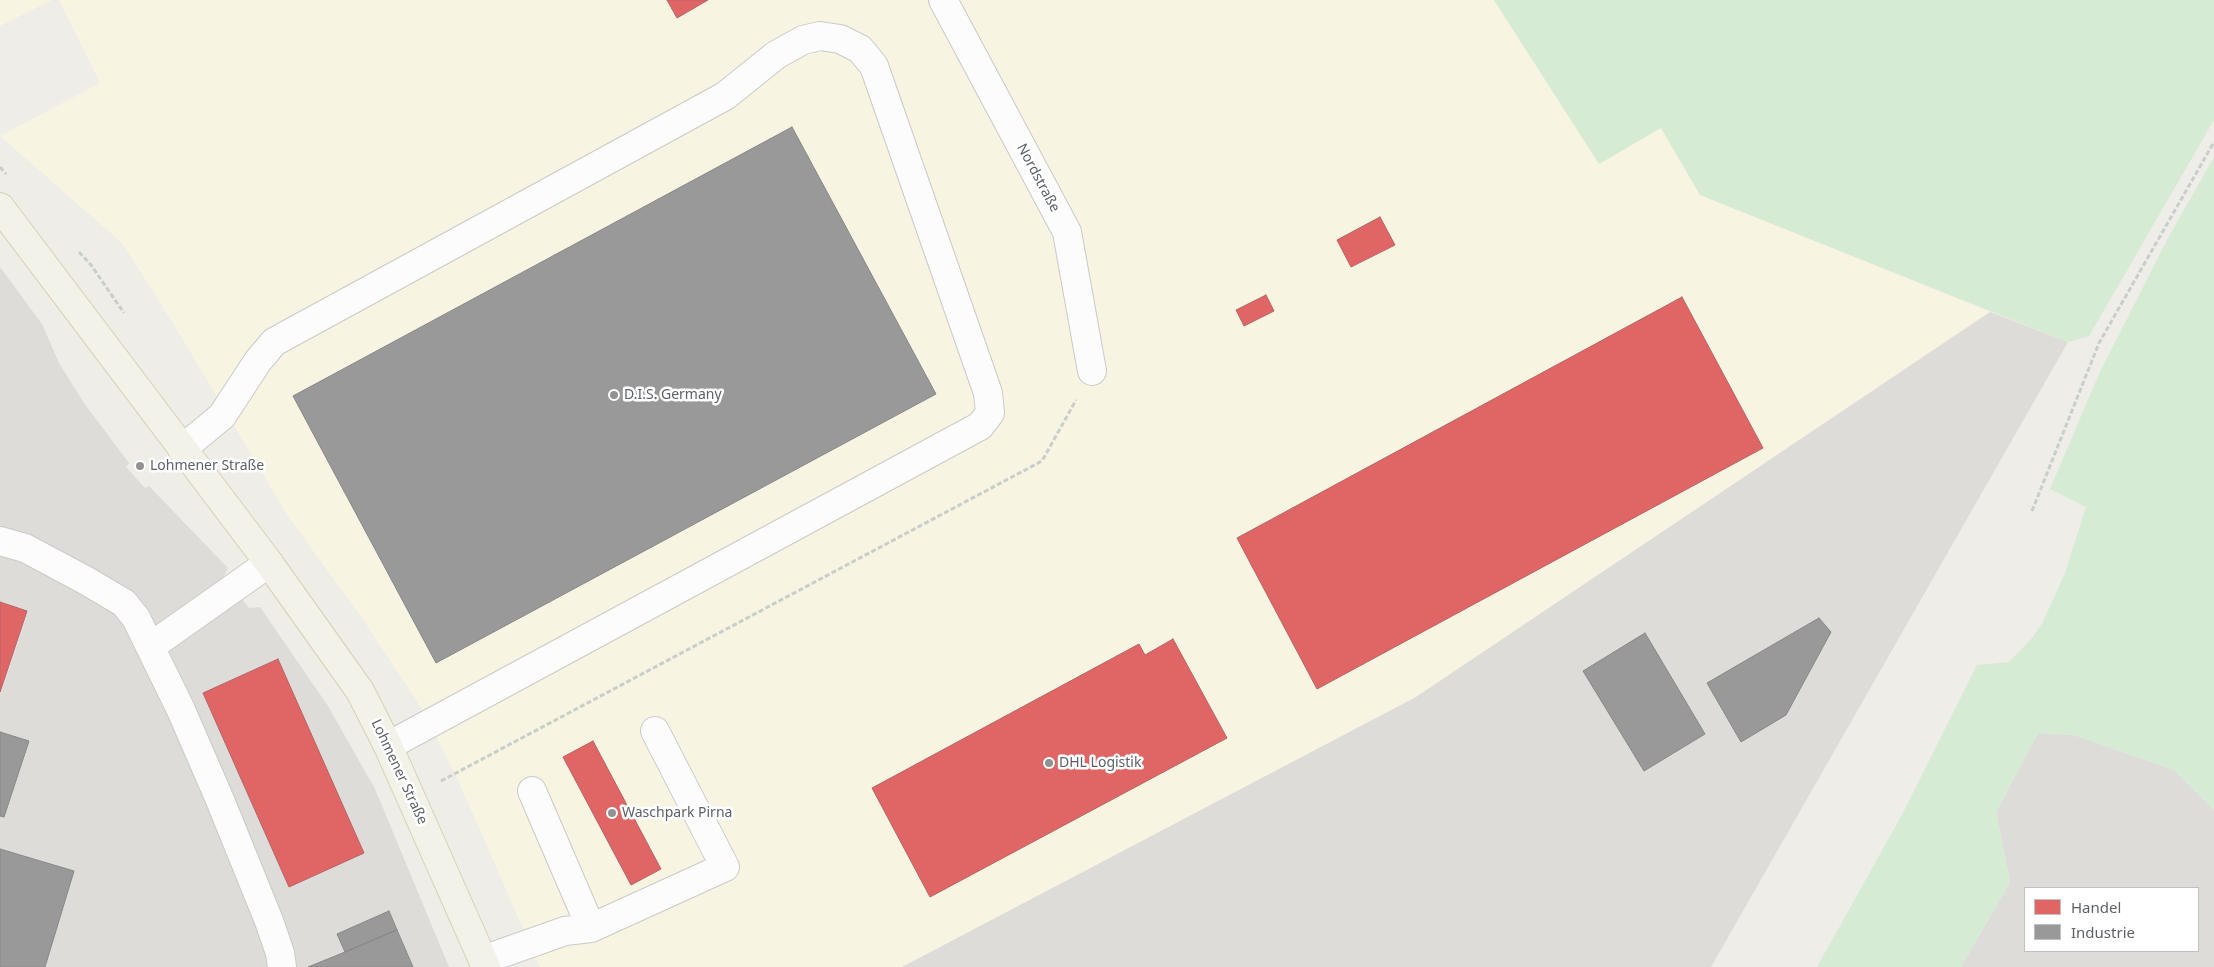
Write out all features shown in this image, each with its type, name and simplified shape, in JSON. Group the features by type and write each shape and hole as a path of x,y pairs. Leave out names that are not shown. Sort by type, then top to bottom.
{"main road":[{"name":"Lohmener Straße","path":"0,207 268,563 360,691 388,746 485,964"}],"street":[{"name":"Nordstraße","path":"943,0 1067,232 1092,371"},
{"path":"182,449 222,416 258,361 274,342 725,96 776,55 790,47 803,40 820,36 840,39 860,49 874,66 988,393 990,412 980,426 388,746"},
{"path":"0,541 25,548 124,603 136,618 181,710 220,800 269,921 280,953 282,967"},
{"path":"150,648 268,563"},
{"path":"485,964 565,931 591,928 725,867 655,731"},
{"path":"532,791 591,928"}],"path":[{"path":"2032,511 2099,343 2214,142"},
{"path":"411,797 1042,461 1092,371"}],"shaded area":[{"path":"0,0 52,0 0,26"},
{"path":"59,0 1494,0 1599,164 1661,128 1700,195 1990,312 1416,697 902,967 540,967 457,778 422,709 362,618 287,515 176,328 122,243 0,136 100,83"},
{"path":"0,267 42,324 59,363 84,403 129,463 126,467 145,488 149,486 228,568 224,576 249,608 260,607 328,706 375,789 449,967 0,967"},
{"path":"1990,312 2068,342 1711,967 902,967 1416,697"},
{"path":"2038,733 2074,735 2174,770 2214,810 2214,967 1961,967 2010,882 1996,812"}],"green space":[{"path":"1494,0 2214,0 2214,120 2089,336 2068,342 1700,195 1661,128 1599,164"},
{"path":"2214,157 2214,810 2174,770 2074,735 2038,733 1996,812 2010,882 1961,967 1817,967 1904,811 1977,665 2009,662 2031,639 2042,624 2065,573 2086,507 2050,489 2099,374 2168,238"}],"building: Handel":[{"path":"667,0 708,0 677,18"},
{"path":"1380,217 1395,245 1351,267 1337,240"},
{"path":"1266,295 1274,311 1244,326 1236,310"},
{"path":"1682,297 1763,448 1317,689 1237,538"},
{"path":"0,602 27,611 0,692"},
{"name":"DHL Logistik","path":"1173,639 1227,738 930,897 872,788 1139,644 1145,655"},
{"path":"278,659 364,853 289,887 203,693"},
{"name":"Waschpark Pirna","path":"593,741 661,869 631,885 563,757"}],"building: Industrie":[{"name":"D.I.S. Germany","path":"792,127 936,394 436,663 293,396"},
{"path":"1819,618 1831,632 1786,715 1741,742 1707,683"},
{"path":"1645,633 1705,734 1644,771 1583,671"},
{"path":"0,732 29,741 4,817 0,816"},
{"path":"0,849 74,871 45,967 0,967"},
{"path":"389,911 397,930 345,952 337,934"},
{"path":"397,930 413,967 308,967 345,952"}],"place":[{"name":"D.I.S. Germany","path":"614,395"},
{"name":"Lohmener Straße","path":"140,466"},
{"name":"DHL Logistik","path":"1049,763"},
{"name":"Waschpark Pirna","path":"612,813"}]}
